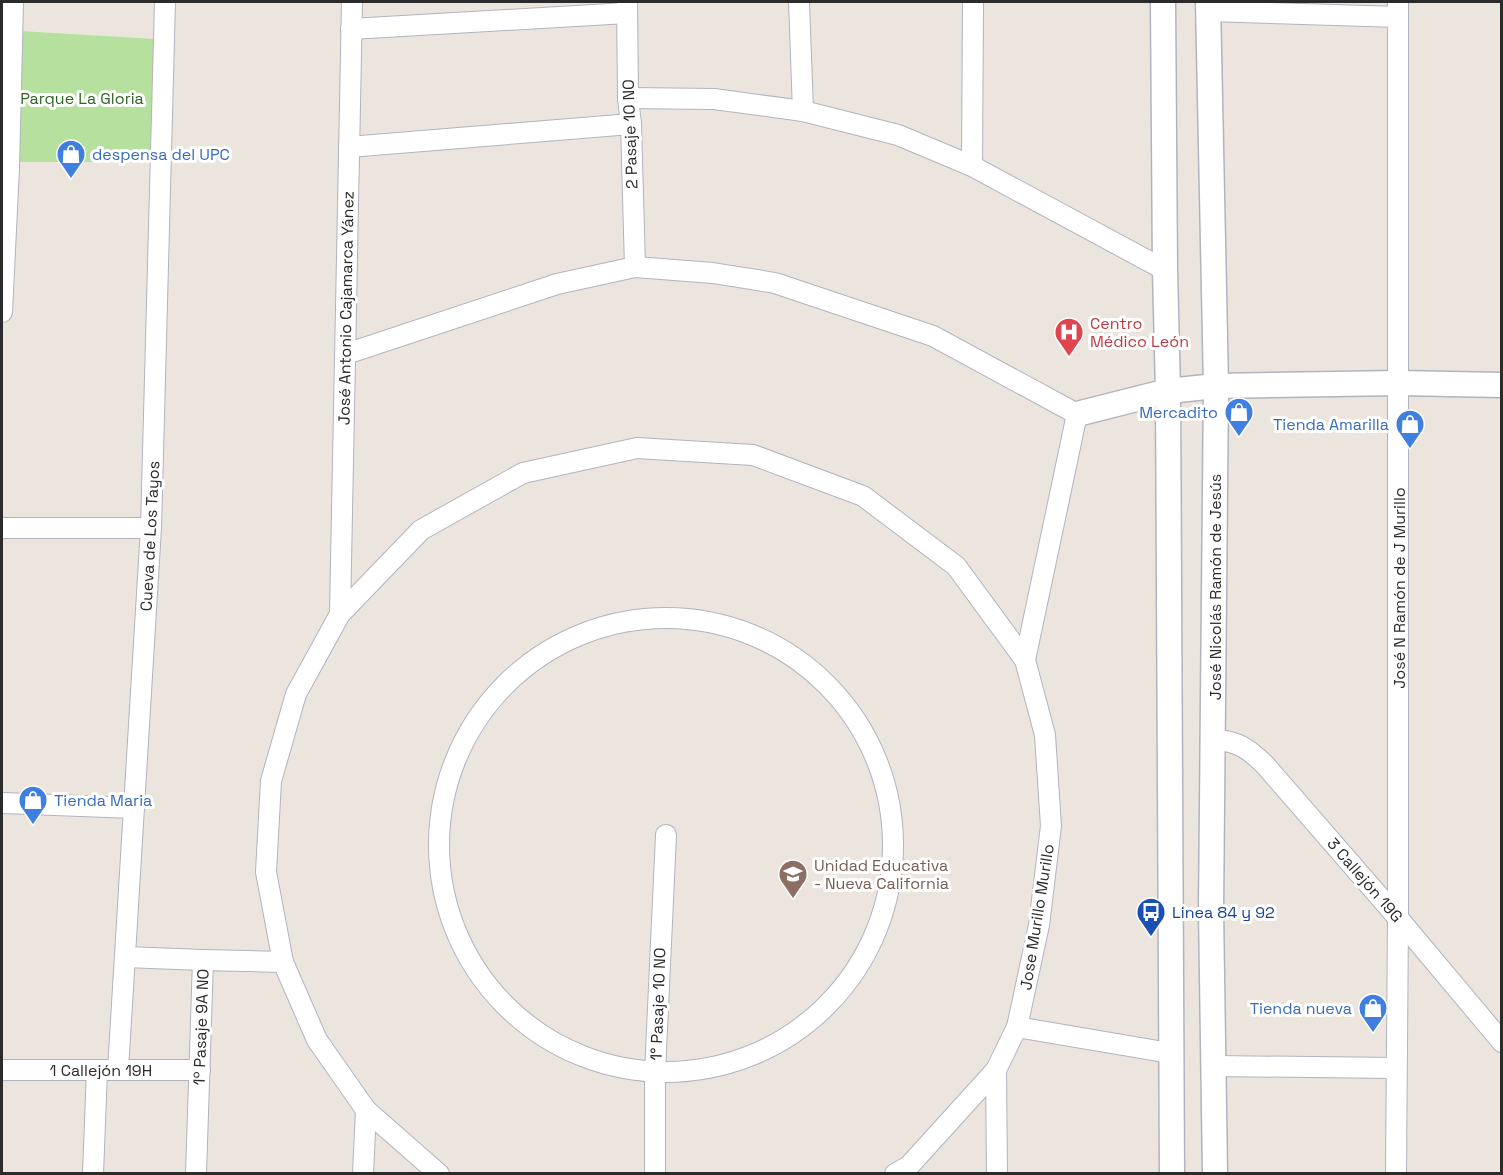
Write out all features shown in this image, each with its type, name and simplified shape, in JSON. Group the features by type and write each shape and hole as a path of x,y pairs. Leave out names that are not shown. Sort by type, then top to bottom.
{"street":[{"path":"2,312 5,168 14,2"},
{"name":"Cueva de Los Tayos","path":"118,1070 152,528 165,2"},
{"name":"José Antonio Cajamarca Yánez","path":"340,614 352,2"},
{"path":"799,2 802,111"},
{"path":"972,166 973,2"},
{"path":"1163,2 1168,390 1172,1173"},
{"path":"1208,6 1398,9"},
{"name":"José Nicolás Ramón de Jesús","path":"1208,6 1216,386 1211,910 1215,1173"},
{"path":"351,29 627,8"},
{"name":"2 Pasaje 10 NO","path":"627,8 635,267"},
{"name":"José N Ramón de J Murillo","path":"1396,1173 1398,9"},
{"path":"628,98 714,99 802,111 898,135 972,166 1165,270"},
{"path":"349,147 631,124"},
{"path":"346,354 556,284 635,267 713,273 775,283 933,336 1077,414 1168,390 1216,386 1399,383 1502,385"},
{"path":"1025,660 1077,414"},
{"name":"Jose Murillo Murillo","path":"439,1173 366,1110 316,1040 283,962 266,872 271,781 296,694 340,614 422,530 523,473 637,448 753,455 863,496 956,566 1025,660 1045,735 1051,826 1039,926 1017,1027 996,1070 909,1166 895,1173"},
{"path":"2,528 152,528"},
{"path":"638,619 714,623 784,650 841,699 880,763 895,837 886,911 852,979 798,1031 730,1064 655,1073 582,1057 517,1019 468,962 441,891 438,817 460,745 504,684 566,640 638,619"},
{"name":"3 Callejón 19G","path":"1213,739 1232,741 1250,749 1398,918 1502,1042"},
{"path":"2,803 134,808"},
{"name":"1° Pasaje 10 NO","path":"655,1173 655,1073 666,835"},
{"path":"125,957 203,960"},
{"name":"1º Pasaje 9A NO","path":"196,1173 203,960 283,962"},
{"path":"1017,1027 1170,1053"},
{"path":"1214,1066 1396,1068"},
{"name":"1 Callejón 19H","path":"2,1070 200,1070"},
{"path":"93,1173 97,1070"},
{"path":"996,1070 998,1173"},
{"path":"363,1173 366,1110"}],"green space":[{"name":"Parque La Gloria","path":"20,31 154,39 150,162 16,162"}],"place":[{"name":"despensa del UPC","path":"71,180"},
{"name":"Centro Médico León","path":"1069,358"},
{"name":"Mercadito","path":"1239,438"},
{"name":"Tienda Amarilla","path":"1410,450"},
{"name":"Tienda Maria","path":"33,826"},
{"name":"Unidad Educativa - Nueva California","path":"793,900"},
{"name":"Linea 84 y 92","path":"1151,938"},
{"name":"Tienda nueva","path":"1373,1034"}]}
